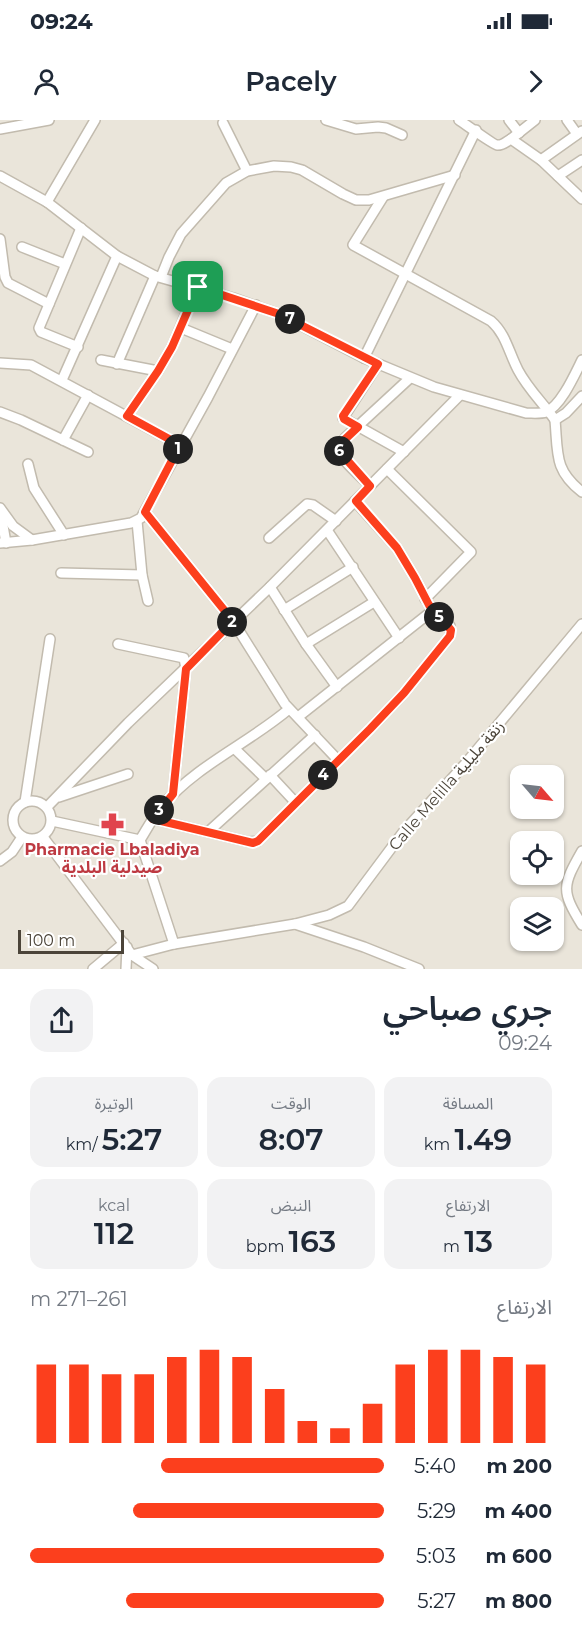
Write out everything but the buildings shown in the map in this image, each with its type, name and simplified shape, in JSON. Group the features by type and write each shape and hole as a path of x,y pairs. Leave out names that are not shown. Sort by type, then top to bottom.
{"street":[{"path":"0,129 19,123 49,120"},
{"path":"47,202 95,120"},
{"path":"326,120 356,129 378,127 402,135"},
{"path":"459,120 494,145 500,145 515,136 535,120"},
{"path":"509,120 515,136 581,196"},
{"path":"541,160 580,132 567,120"},
{"path":"223,123 247,171"},
{"path":"364,358 476,130"},
{"path":"558,176 582,160"},
{"path":"117,364 158,276 181,234 226,183 247,171 274,166 291,167 302,170 356,200 383,197 455,175"},
{"path":"0,176 47,202 117,256 158,276 279,314 364,358 410,378 460,395 526,413 548,411 562,397 582,360"},
{"path":"383,197 353,245 482,314 501,330 518,369 534,395 555,420 560,468 570,483 582,492"},
{"path":"78,346 40,330 81,228"},
{"path":"0,239 5,277 8,283 49,304"},
{"path":"22,246 65,264"},
{"path":"62,380 117,256"},
{"path":"127,416 158,371 198,287"},
{"path":"0,508 3,543 64,535 137,521 145,512 256,305"},
{"path":"180,328 232,350"},
{"path":"101,360 158,371"},
{"path":"0,363 31,365 180,445"},
{"path":"378,364 343,417 404,452"},
{"path":"370,486 339,451 340,444 410,378"},
{"path":"63,440 88,395"},
{"path":"47,807 128,723 270,587 460,395"},
{"path":"555,420 566,414 582,396"},
{"path":"0,412 88,452"},
{"path":"28,464 34,488 64,535"},
{"path":"387,469 471,552 425,599"},
{"path":"153,819 255,843 404,693 450,636 450,627 432,610 397,548 356,501"},
{"path":"269,538 307,504 313,505 336,521"},
{"path":"0,508 14,526 32,540"},
{"path":"145,512 233,621 289,710 338,760"},
{"path":"137,521 142,575 148,601"},
{"path":"327,530 399,638"},
{"path":"284,610 352,567"},
{"path":"61,573 142,575"},
{"path":"270,587 306,644 337,687"},
{"path":"306,644 374,602"},
{"path":"298,717 432,610"},
{"name":"Calle Melilla زنقة مليلية","path":"128,948 174,944 296,924 329,915 348,906 404,831 466,763 582,624"},
{"path":"25,802 50,639"},
{"path":"118,644 184,658 186,669 173,794"},
{"path":"174,944 140,840 173,794 200,772 289,710"},
{"path":"208,832 315,735"},
{"path":"235,749 296,803"},
{"path":"57,798 129,774"},
{"path":"37,801 47,807 52,821 50,829 43,837 33,840 22,837 14,827 16,809 25,802 37,801"},
{"path":"52,821 140,840"},
{"path":"0,861 12,852 22,837"},
{"path":"43,837 128,948 153,969"},
{"path":"582,851 565,888 568,899 582,925"},
{"path":"296,924 419,969"},
{"path":"93,969 128,948"},
{"path":"126,969 128,948"}],"shaded area":[{"path":"0,120 582,120 582,969 0,969"}],"place":[{"name":"Pharmacie Lbaladiya صيدلية البلدية","path":"112,824"}],"route":[{"path":"198,287 279,314 378,364 343,416 344,419 358,427 340,444 339,451 346,462 370,486 356,501 397,548 432,610 451,630 450,636 404,693 258,841 253,843 153,819 161,806 173,794 186,669 233,621 145,512 180,445 127,416 172,347 198,287"}]}
